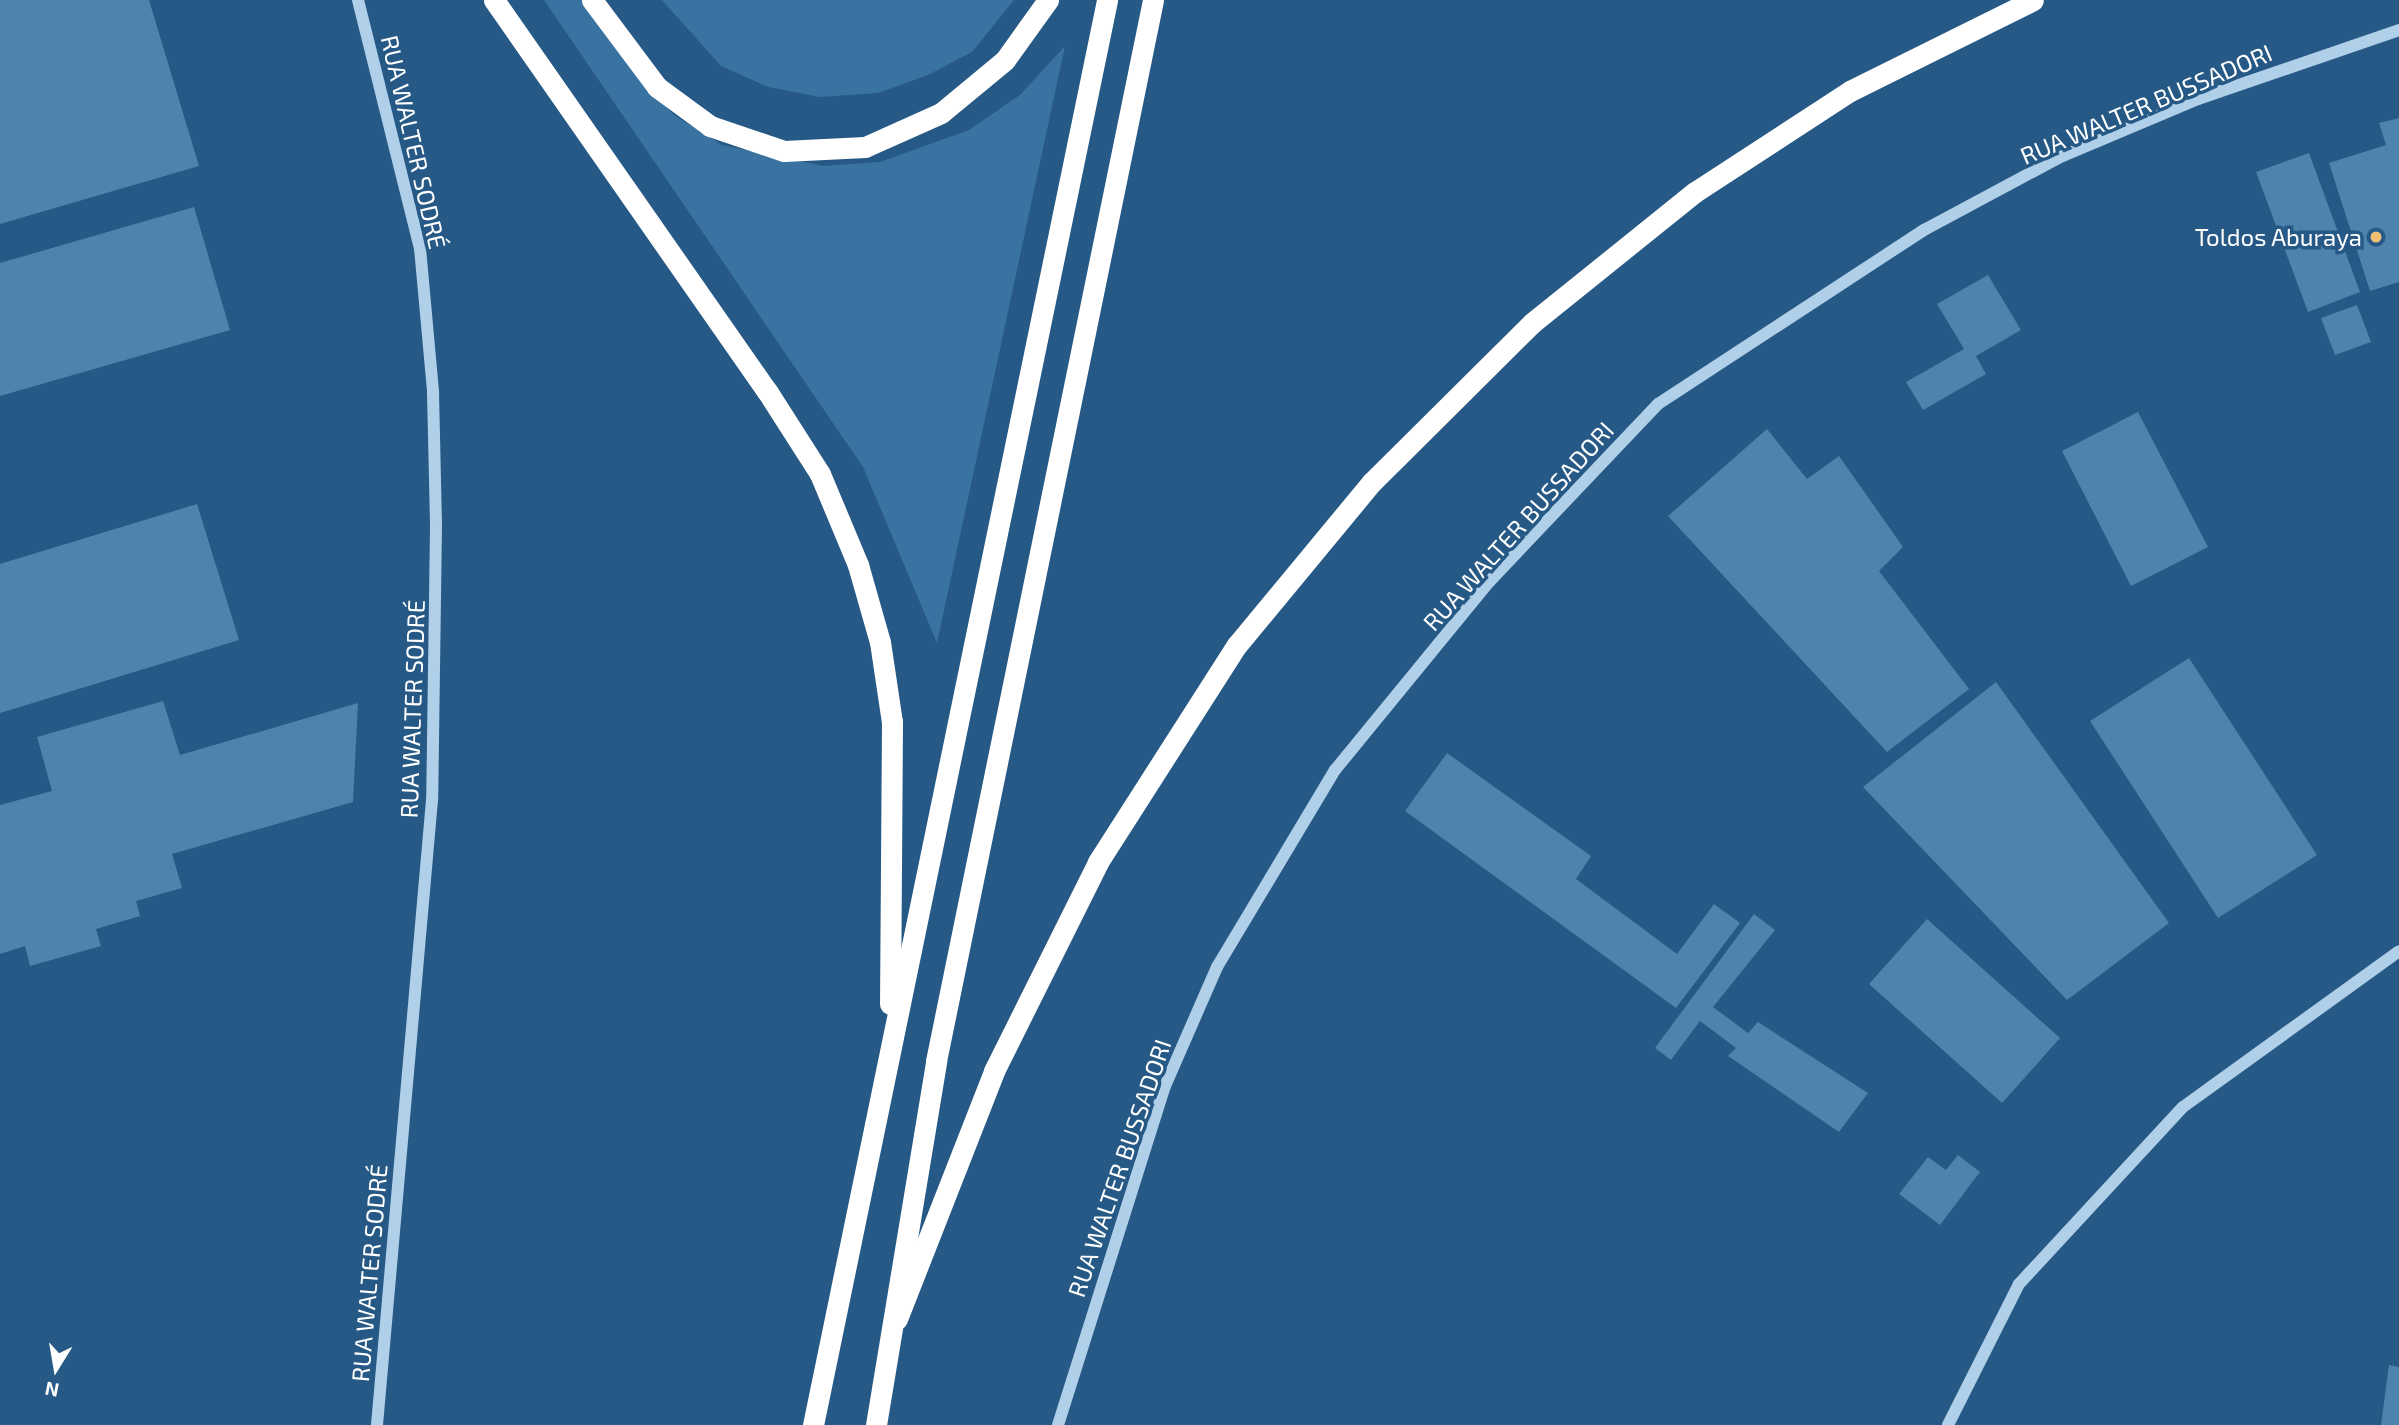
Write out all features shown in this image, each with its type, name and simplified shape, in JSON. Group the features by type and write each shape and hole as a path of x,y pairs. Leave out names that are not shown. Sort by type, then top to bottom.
{"highway":[{"path":"494,0 767,391 820,474 858,565 880,642 892,722 890,1052"},
{"path":"592,0 657,87 710,126 784,151 865,147 941,113 1006,61 1048,0"},
{"path":"813,1425 1107,0"},
{"path":"876,1425 897,1319 936,1061 1153,0"},
{"path":"897,1319 994,1071 1098,862 1237,645 1372,482 1532,323 1695,192 1850,91 2033,0"}],"street":[{"name":"RUA WALTER SODRÉ","path":"358,0 420,248 433,391 436,526 432,800 377,1425"},
{"name":"RUA WALTER BUSSADORI","path":"1058,1425 1165,1086 1224,955 1335,770 1489,582 1658,404 1924,230 2058,158 2198,99 2399,30"},
{"path":"1948,1425 2019,1284 2183,1107 2399,951"}],"shaded area":[{"path":"544,0 584,0 649,90 674,115 722,145 823,166 880,162 969,130 1020,95 1065,46 937,643 863,467"},
{"path":"662,0 1014,0 972,52 928,75 878,93 820,97 768,87 721,66"}],"building":[{"path":"0,0 149,0 199,166 0,224"},
{"name":"Toldos Aburaya","path":"2399,118 2399,282 2370,291 2329,163 2386,145 2379,123"},
{"path":"2309,153 2360,292 2308,312 2256,172"},
{"path":"194,207 230,330 0,396 0,263"},
{"path":"1988,275 2021,330 1976,356 1986,374 1923,410 1906,382 1964,349 1937,304"},
{"path":"2357,305 2371,342 2335,355 2321,318"},
{"path":"2138,412 2208,547 2131,586 2062,451"},
{"path":"1767,429 1807,479 1839,456 1903,547 1879,571 1969,689 1887,752 1668,516"},
{"path":"197,504 239,640 0,713 0,564"},
{"path":"2189,658 2317,855 2218,918 2090,721"},
{"path":"1996,682 2169,923 2067,1000 1863,787"},
{"path":"163,701 180,755 358,703 353,802 172,854 182,888 136,901 140,916 96,929 101,946 30,966 25,946 0,954 0,805 52,791 37,737"},
{"path":"1447,753 1591,856 1576,879 1677,954 1714,904 1740,923 1676,1008 1405,811"},
{"path":"1754,914 1775,930 1713,1007 1748,1033 1758,1022 1868,1093 1839,1132 1728,1056 1736,1048 1700,1021 1671,1060 1655,1048"},
{"path":"1927,919 2060,1038 2002,1103 1869,984"},
{"path":"1958,1155 1980,1172 1940,1225 1899,1194 1928,1157 1946,1170"},
{"path":"2389,1365 2399,1367 2399,1425 2381,1425"}],"place":[{"name":"Toldos Aburaya","path":"2376,237"}]}
